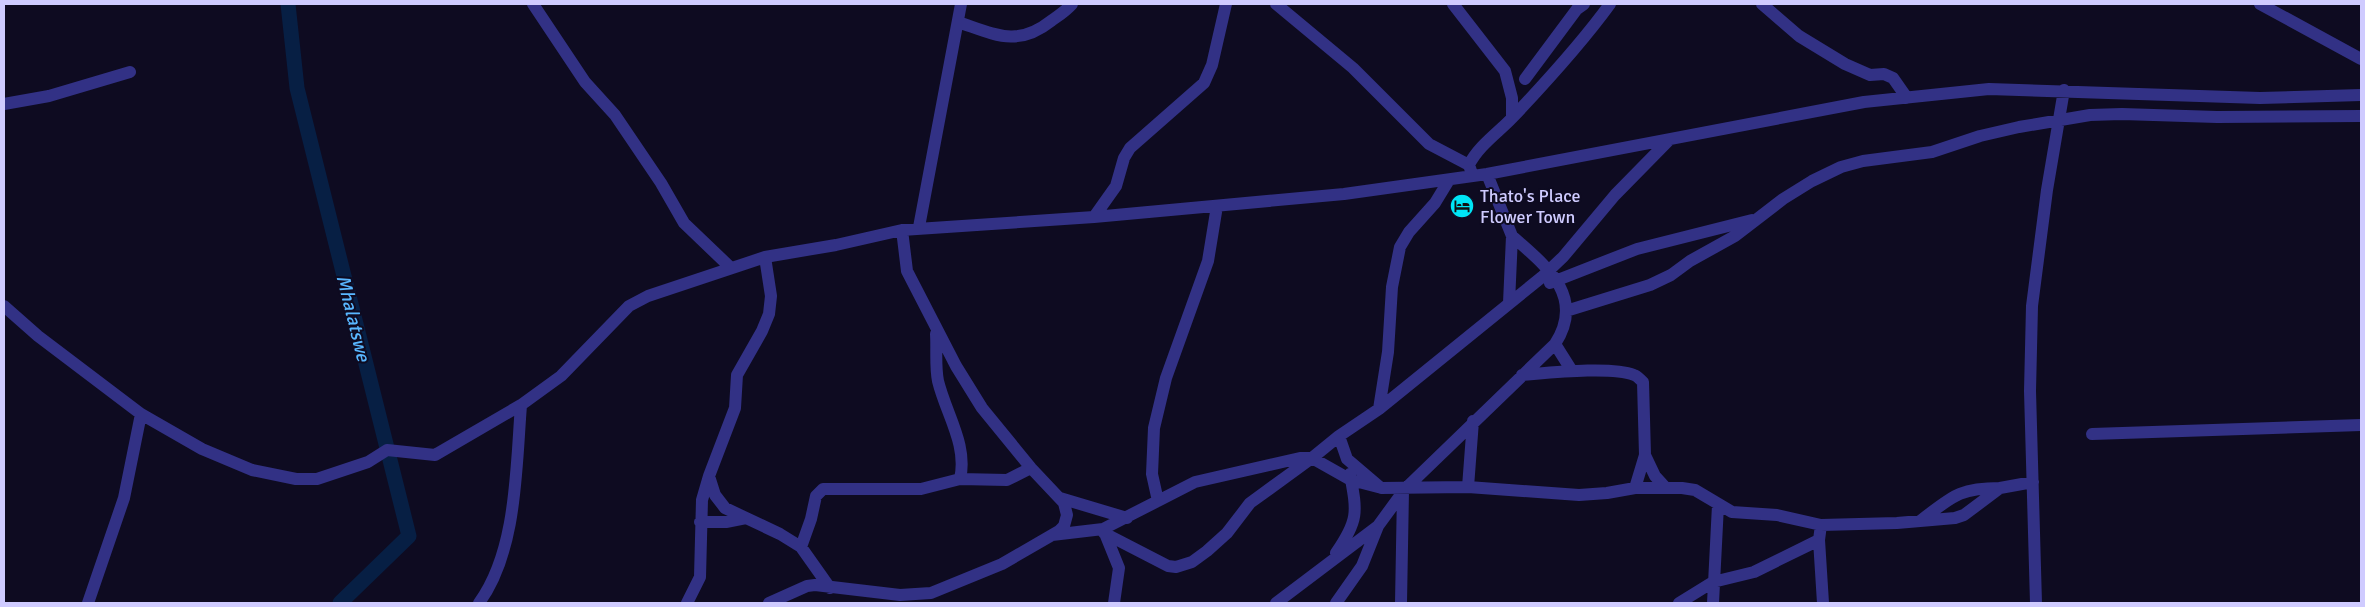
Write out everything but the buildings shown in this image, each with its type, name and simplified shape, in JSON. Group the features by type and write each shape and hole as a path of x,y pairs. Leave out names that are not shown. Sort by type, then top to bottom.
{"street":[{"path":"533,4 585,82 615,115 661,183 684,222 731,268"},
{"path":"919,227 961,4"},
{"path":"958,22 1001,36 1020,37 1039,30 1072,4"},
{"path":"1094,217 1116,186 1124,158 1130,148 1204,83 1212,66 1226,4"},
{"path":"1276,4 1375,88 1429,144 1470,170 1487,174 1864,102 1989,90 2064,90 2260,98 2361,95"},
{"path":"1453,4 1505,71 1512,98 1512,118"},
{"path":"4,306 38,336 141,414 202,449 252,470 296,480 316,479 368,462 388,450 435,455 521,405 560,376 629,306 648,296 765,257 836,245 919,227 1094,217 1344,194 1449,180 1470,170 1477,152 1512,118 1589,32 1610,4"},
{"path":"1762,4 1807,41 1845,64 1870,75 1884,74 1892,78 1908,98"},
{"path":"2260,4 2361,59"},
{"path":"1525,79 1578,6"},
{"path":"1505,71 1525,79 1544,82"},
{"path":"4,104 49,96 130,72"},
{"path":"2036,603 2030,391 2032,306 2047,190 2064,90"},
{"path":"1566,311 1650,284 1671,275 1690,261 1735,236 1805,185 1841,167 1863,161 1932,152 1980,136 2019,127 2090,115 2361,116"},
{"path":"1104,531 1168,566 1192,562 1227,533 1250,503 1378,409 1550,269 1563,257 1615,196 1670,139"},
{"path":"1487,174 1512,236 1510,303"},
{"path":"1378,409 1388,352 1392,287 1400,247 1409,232 1435,203 1449,180"},
{"path":"1158,501 1152,474 1154,428 1166,378 1208,261 1218,206"},
{"path":"1525,290 1556,281 1637,249 1755,220"},
{"path":"769,603 800,589 815,585 906,595 931,593 1002,564 1051,536 1064,526 1067,515 1060,498 1031,468 982,408 935,329 907,271 902,230"},
{"path":"1336,603 1362,566 1378,526 1404,490 1473,421 1555,344 1563,332 1566,319 1565,298 1550,269 1512,236"},
{"path":"687,603 700,577 702,500 709,476 735,408 736,375 762,331 769,314 771,296 765,257"},
{"path":"935,329 938,380 956,431 964,466 960,479"},
{"path":"1555,344 1572,371"},
{"path":"1522,375 1572,371 1624,373 1636,376 1643,382 1645,455 1635,488"},
{"path":"479,603 489,589 499,568 502,556 511,510 521,405"},
{"path":"88,603 124,498 141,414"},
{"path":"1468,487 1473,421"},
{"path":"136,437 158,424"},
{"path":"2092,434 2361,425"},
{"path":"1330,562 1354,523 1356,509 1347,459 1339,436"},
{"path":"1645,455 1655,476 1665,487"},
{"path":"1051,536 1104,531 1195,482 1287,461 1312,458 1351,480 1381,488 1404,490 1468,487 1579,495 1635,488 1665,487 1695,490 1732,512 1777,515 1821,525 1942,520 1964,515 2000,488"},
{"path":"1347,459 1381,488"},
{"path":"801,547 811,519 816,496 824,489 921,489 960,479 1007,480 1031,468"},
{"path":"709,476 715,495 724,508 801,547 830,588"},
{"path":"1920,521 1959,492 1977,488 2000,488 2033,482"},
{"path":"1401,603 1404,490"},
{"path":"1060,498 1127,518"},
{"path":"1713,603 1718,505"},
{"path":"700,522 726,522 746,518"},
{"path":"1821,525 1823,603"},
{"path":"1276,603 1378,526"},
{"path":"1104,531 1119,568 1114,603"},
{"path":"1679,603 1713,582 1754,572 1820,540"},
{"path":"799,603 800,589"}],"waterway":[{"name":"Mhalatswe","path":"288,4 297,88 409,536 340,603"}],"place":[{"name":"Thato's Place Flower Town","path":"1462,206"}]}
